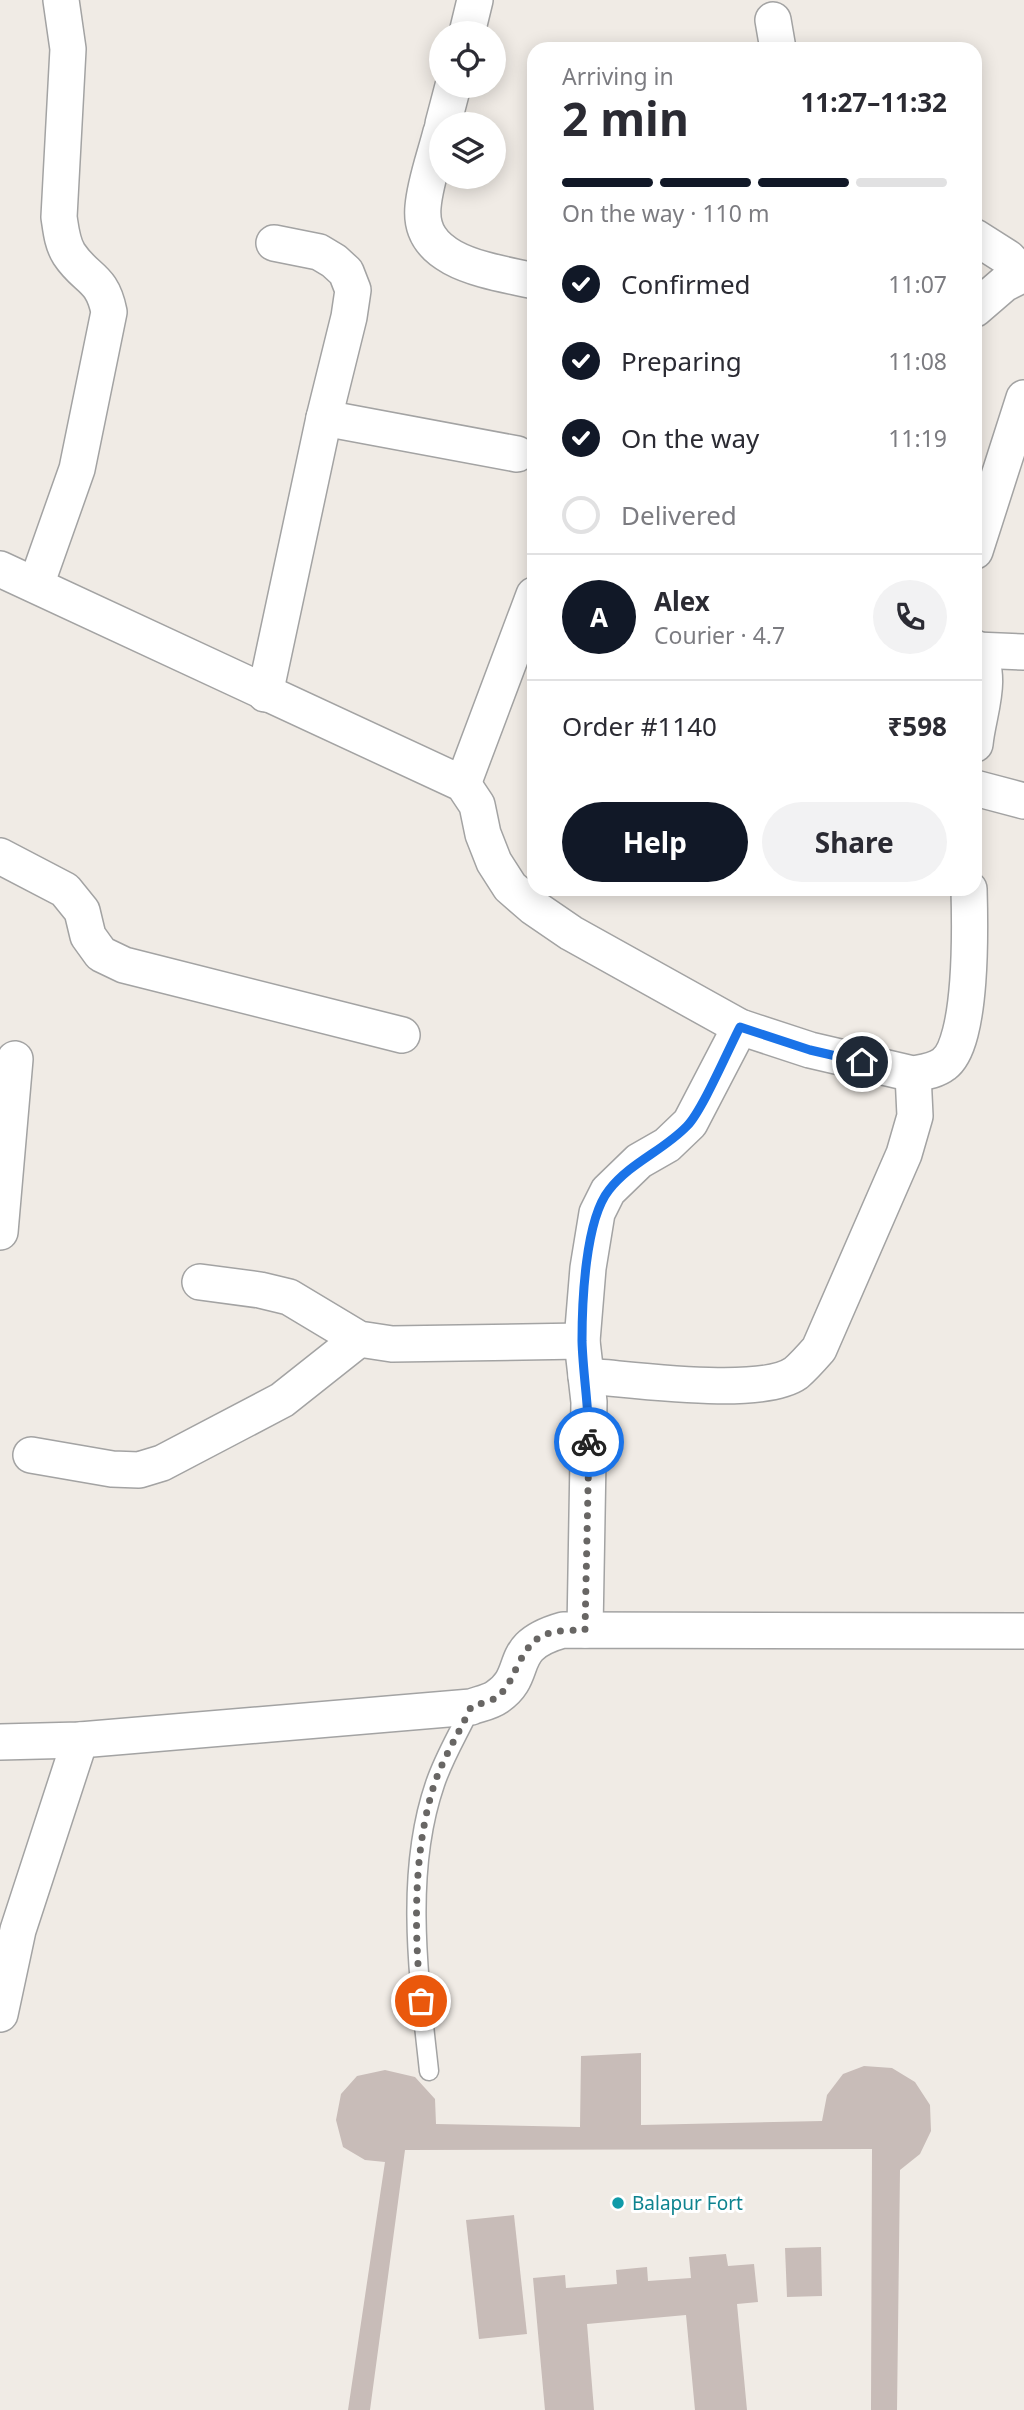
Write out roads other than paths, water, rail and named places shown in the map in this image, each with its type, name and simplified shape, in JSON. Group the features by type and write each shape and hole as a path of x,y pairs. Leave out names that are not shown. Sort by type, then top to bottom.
{"street":[{"path":"36,585 77,469 109,312 105,293 90,274 71,257 62,241 59,217 68,50 61,0"},
{"path":"470,21 475,0"},
{"path":"429,183 423,208 426,232 440,249 465,264 527,279"},
{"path":"982,241 1008,258 1024,274 1004,284 982,303"},
{"path":"265,694 353,290 346,272 319,252 274,243"},
{"path":"982,529 1024,398"},
{"path":"324,418 517,454"},
{"path":"0,569 463,784 477,805 482,834 494,862 510,887 533,907 571,933 740,1027 810,1050 913,1074 946,1063 957,1045 971,948 969,896"},
{"path":"463,784 527,614"},
{"path":"982,649 1024,652"},
{"path":"982,660 985,665 982,703"},
{"path":"982,790 1024,801"},
{"path":"0,856 65,890 82,911 88,936 101,954 124,965 402,1035"},
{"path":"585,1630 589,1402 582,1341 588,1268 597,1213 608,1191 639,1161 667,1145 690,1123 740,1027"},
{"path":"0,1232 15,1059"},
{"path":"586,1376 705,1384 767,1384 795,1374 819,1349 904,1154 915,1116 913,1074"},
{"path":"200,1282 289,1297 359,1339 392,1344 582,1341"},
{"path":"31,1455 112,1469 139,1470 162,1463 282,1400 359,1339"},
{"path":"0,1742 80,1740 471,1707 497,1697 511,1680 526,1647 538,1637 563,1630 1024,1631"},
{"path":"0,2014 18,1930 80,1740"}],"lane":[{"path":"429,2071 416,1954 424,1833 434,1787 471,1707"}],"place":[{"name":"Balapur Fort","path":"618,2203"}]}
